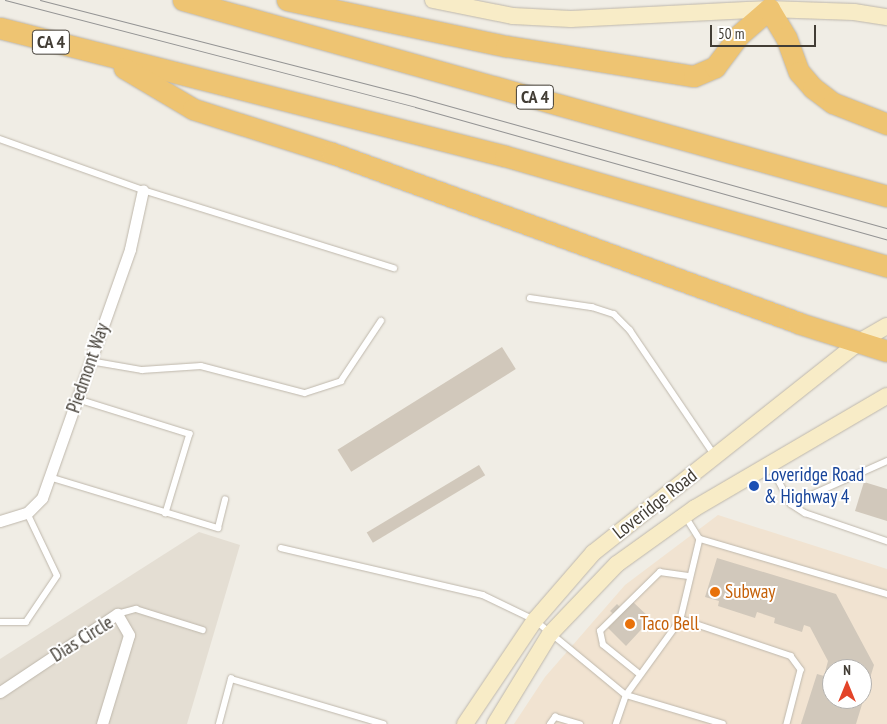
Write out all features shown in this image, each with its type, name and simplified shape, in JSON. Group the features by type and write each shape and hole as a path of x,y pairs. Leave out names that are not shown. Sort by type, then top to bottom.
{"highway":[{"name":"CA 4","path":"183,0 887,196"},
{"path":"288,0 506,46 694,76 714,67 739,35 768,4 786,37 798,72 813,88 833,103 887,124"},
{"name":"CA 4","path":"0,28 102,56 505,156 887,266"},
{"path":"102,56 193,109 332,154 798,323 887,351"}],"main road":[{"path":"433,0 513,16 571,19 768,4 887,17"},
{"name":"Loveridge Road","path":"465,724 535,620 593,553 859,342 887,326"},
{"name":"Loveridge Road","path":"495,724 550,634 618,564 685,514 887,396"}],"street":[{"name":"Piedmont Way","path":"27,513 42,498 50,477 130,249 143,190"},
{"path":"0,521 27,513"},
{"name":"Dias Circle","path":"0,692 117,614 129,635 102,724"}],"lane":[{"path":"0,139 143,190 394,268"},
{"path":"530,298 592,307 614,314 630,330 715,456"},
{"path":"90,361 142,370 201,366 305,393 341,381 381,321"},
{"path":"77,399 190,434 166,513"},
{"path":"791,504 887,461"},
{"path":"770,464 791,504 805,514 887,541"},
{"path":"50,477 218,528 224,500"},
{"path":"0,622 26,622 57,576 27,513"},
{"path":"685,514 700,538 887,594"},
{"path":"616,724 626,695 680,619 700,538"},
{"path":"282,548 483,595 535,620 626,695 723,724"},
{"path":"640,674 604,645 600,632 658,574 690,576"},
{"path":"117,614 136,609 203,630"},
{"path":"680,619 791,656 801,670 787,724"},
{"path":"219,724 231,679 384,724"},
{"path":"550,724 555,717 580,724"}],"shaded area":[{"path":"718,515 887,569 887,724 514,724 545,677 625,585"},
{"path":"199,532 240,545 187,724 0,724 0,659"}],"building":[{"path":"502,347 516,369 351,472 337,450"},
{"path":"479,465 485,475 373,543 367,532"},
{"path":"864,482 887,489 887,521 855,511"},
{"path":"717,558 836,594 871,659 827,659 810,627 804,625 802,632 774,623 775,618 757,612 755,618 718,606 719,601 705,597"},
{"name":"Taco Bell","path":"633,602 651,619 626,646 608,628 618,618 610,611 617,604 624,611"},
{"path":"817,674 822,675 822,709 861,709 856,724 801,724"}],"tram line":[{"path":"5,0 415,107 887,240"},
{"path":"40,0 417,97 887,228"}],"place":[{"name":"Loveridge Road & Highway 4","path":"754,486"},
{"name":"Subway","path":"715,592"},
{"name":"Taco Bell","path":"630,624"}]}
